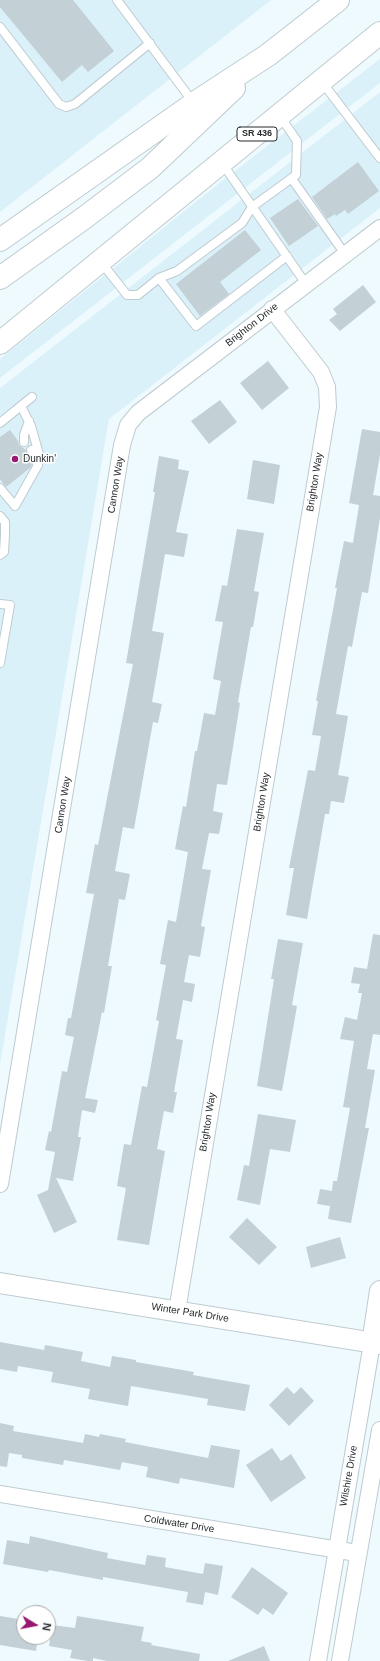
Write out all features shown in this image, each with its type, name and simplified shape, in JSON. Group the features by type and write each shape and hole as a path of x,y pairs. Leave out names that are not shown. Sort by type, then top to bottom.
{"main road":[{"path":"0,240 199,110 338,0"},
{"name":"SR 436","path":"0,343 380,33"},
{"path":"0,278 84,218 150,168 199,110"}],"street":[{"name":"Brighton Drive","path":"128,425 138,413 272,309 380,228"},
{"name":"Brighton Way","path":"177,1311 328,407 327,388 321,372 272,309"},
{"name":"Cannon Way","path":"0,1184 122,445 128,425"},
{"name":"Winter Park Drive","path":"0,1283 376,1343"},
{"name":"Wilshire Drive","path":"318,1661 336,1550 376,1343 380,1291"},
{"path":"340,1661 357,1553 380,1430"},
{"name":"Coldwater Drive","path":"0,1494 357,1553"}],"lane":[{"path":"117,0 199,110"},
{"path":"0,28 59,104 66,106 75,104 150,43"},
{"path":"321,81 380,158"},
{"path":"101,261 127,295 138,295 159,278 177,271 242,223 252,206 296,175 296,141 280,115"},
{"path":"221,163 306,284"},
{"path":"292,179 345,254"},
{"path":"159,278 196,326 287,256"},
{"path":"0,423 32,397"},
{"path":"0,488 15,506 38,465 39,454 28,421 21,406"},
{"path":"24,442 24,435 28,421"},
{"path":"31,450 38,465"},
{"path":"0,516 5,522 2,537 4,552 0,555"},
{"path":"0,604 10,605 0,663"}],"shaded area":[{"path":"0,0 271,0 0,212"},
{"path":"380,59 380,83 0,378 0,359 223,180"},
{"path":"380,92 380,208 109,419 0,1065 0,388"}],"building":[{"path":"0,0 73,0 114,51 88,72 82,65 62,82 0,7"},
{"path":"358,162 379,191 348,214 345,210 336,216 335,214 327,219 312,197"},
{"path":"298,199 318,226 289,246 270,218"},
{"path":"245,230 261,250 220,282 229,294 200,316 176,284"},
{"path":"363,285 376,302 340,331 329,320 337,314 333,309"},
{"path":"268,361 289,388 262,410 240,383"},
{"path":"220,400 237,422 209,444 191,421"},
{"path":"362,429 380,432 380,455 373,495 380,496 380,518 368,593 362,592 352,647 348,646 336,714 348,716 338,775 349,777 344,803 331,801 329,814 325,814 307,919 286,915 294,868 289,868 308,770 315,771 321,736 312,735 318,701 316,701 337,588 335,588 344,541 353,543 359,505 349,503"},
{"name":"Dunkin'","path":"10,430 18,441 19,445 26,450 32,465 6,487 0,479 0,437"},
{"path":"159,456 179,460 178,469 189,471 176,532 188,534 184,557 165,554 152,631 164,633 152,702 162,704 158,723 153,722 134,829 123,827 115,871 130,874 125,900 119,899 108,966 112,966 104,1013 102,1012 85,1098 98,1100 95,1113 82,1110 78,1137 81,1137 73,1181 56,1178 77,1222 54,1233 37,1195 48,1190 55,1152 45,1150 49,1131 51,1132 62,1071 67,1072 74,1037 65,1035 68,1018 71,1018 94,894 86,893 95,844 98,845 133,664 126,663 155,492 153,492"},
{"path":"253,460 280,465 274,504 247,499"},
{"path":"237,529 264,533 254,591 259,592 253,627 251,627 238,702 240,703 227,785 217,784 213,811 223,813 219,834 209,833 202,869 211,870 201,926 205,927 200,957 189,955 184,982 195,984 192,1002 183,1000 176,1039 183,1040 174,1092 177,1092 173,1113 164,1111 157,1149 165,1151 149,1245 117,1240 126,1188 117,1186 124,1144 131,1145 142,1086 147,1087 159,1021 156,1020 166,965 160,964 168,920 176,922 188,852 175,849 183,806 186,807 195,751 197,751 204,713 215,715 221,681 213,679 223,622 215,621 222,585 227,586"},
{"path":"373,934 380,935 380,1035 373,1034 367,1069 375,1070 365,1128 369,1128 351,1223 328,1219 330,1206 317,1204 320,1189 332,1191 333,1181 337,1181 350,1108 343,1107 354,1041 340,1039 345,1017 357,1020 362,993 358,993 360,984 351,983 354,967 367,969"},
{"path":"278,939 303,943 292,1005 297,1006 282,1091 257,1086 274,979 271,979"},
{"path":"258,1114 296,1120 290,1152 270,1149 260,1205 237,1200 244,1165 249,1166"},
{"path":"247,1218 277,1247 259,1265 229,1237"},
{"path":"340,1237 346,1258 311,1268 306,1247"},
{"path":"0,1342 44,1350 45,1345 83,1352 81,1361 110,1367 112,1356 136,1360 136,1362 194,1372 193,1375 250,1385 245,1411 207,1405 208,1399 131,1386 128,1406 88,1399 90,1389 51,1382 53,1372 18,1366 17,1372 0,1369"},
{"path":"287,1387 294,1394 301,1387 314,1401 289,1426 269,1405"},
{"path":"0,1423 14,1426 13,1431 83,1443 85,1434 99,1437 100,1434 126,1439 125,1442 208,1458 211,1445 240,1450 234,1488 180,1478 179,1484 146,1477 148,1467 122,1462 120,1470 64,1460 63,1465 22,1458 22,1455 9,1453 7,1467 0,1466"},
{"path":"272,1448 281,1461 291,1454 306,1478 271,1502 246,1465"},
{"path":"30,1536 108,1553 107,1558 145,1565 147,1555 166,1558 165,1567 203,1574 205,1563 223,1566 218,1595 205,1592 203,1605 186,1602 188,1592 103,1577 103,1580 49,1570 48,1572 3,1564 7,1540 29,1544"},
{"path":"252,1567 288,1593 273,1615 263,1608 258,1615 231,1597"},
{"path":"0,1616 16,1619 16,1645 37,1645 36,1651 0,1645"},
{"path":"77,1616 144,1627 141,1641 152,1643 151,1645 200,1654 199,1661 107,1661 93,1658 93,1661 88,1661 70,1658 72,1650 49,1646 56,1645 56,1626 75,1628"},
{"path":"264,1646 270,1661 228,1661"}],"place":[{"name":"Dunkin'","path":"15,459"}]}
